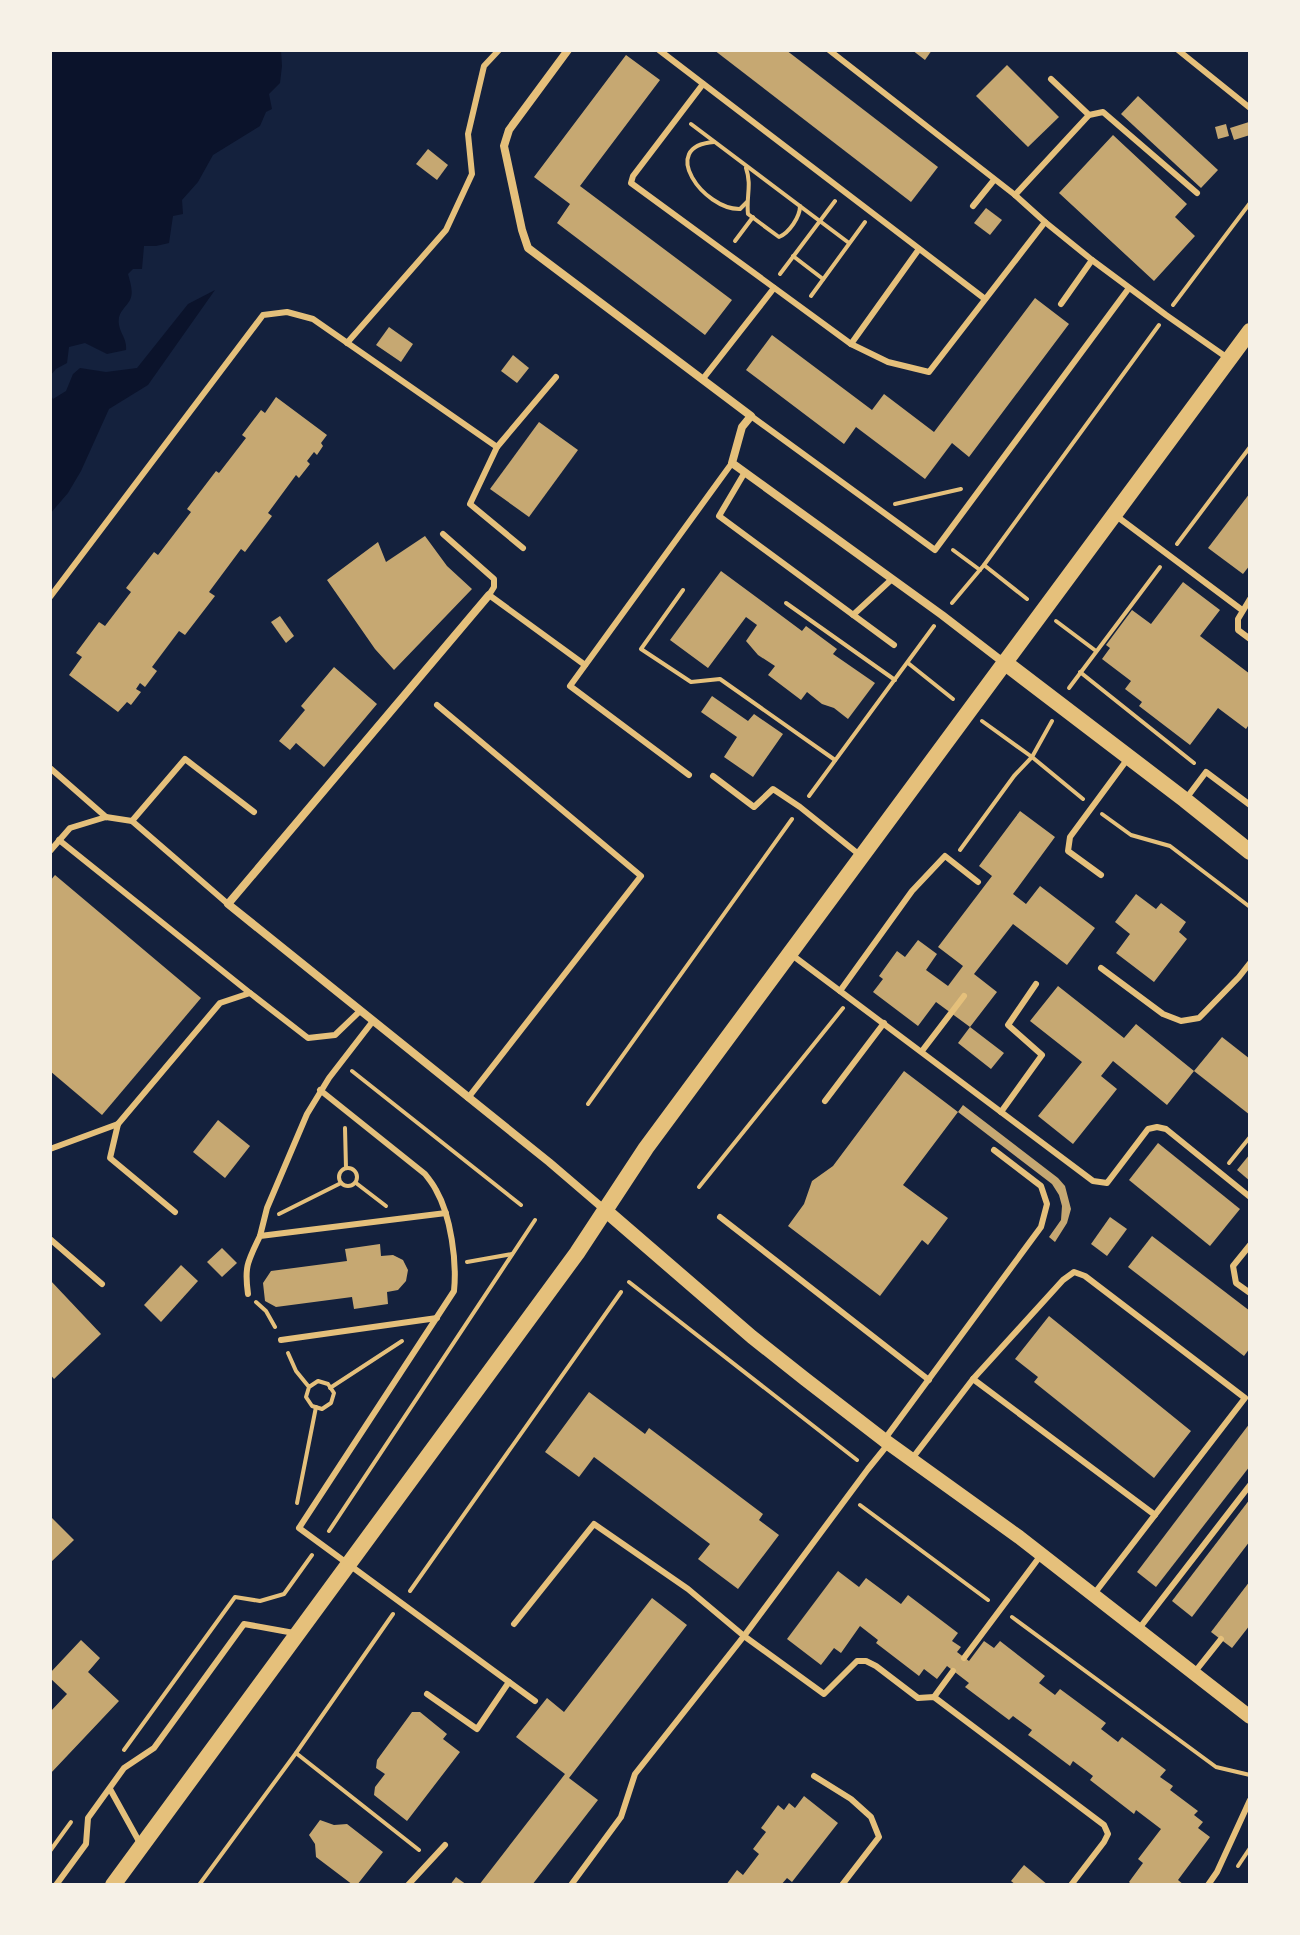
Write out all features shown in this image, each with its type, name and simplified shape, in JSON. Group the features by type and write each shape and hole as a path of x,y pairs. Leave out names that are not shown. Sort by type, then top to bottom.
{"main road":[{"path":"113,1885 577,1253 646,1148 1250,331"},
{"path":"1004,662 1250,852"}],"street":[{"path":"568,50 509,130 504,146 528,248 751,416 742,427 732,463 1004,662"},
{"path":"489,595 228,904 605,1210 752,1337 887,1442 1041,1554 1250,1717"}],"lane":[{"path":"347,343 446,230 472,174 468,134 484,66 499,50"},
{"path":"659,50 985,299"},
{"path":"829,50 1015,195 1092,260 1229,359"},
{"path":"1178,50 1250,108"},
{"path":"1051,79 1089,115"},
{"path":"703,84 633,176 631,183 851,344 888,362 929,372 1045,222"},
{"path":"1015,195 1089,115 1103,112 1197,193"},
{"path":"973,206 994,180"},
{"path":"851,344 919,249"},
{"path":"1061,304 1092,260"},
{"path":"702,380 773,287"},
{"path":"751,416 935,550 1129,288"},
{"path":"50,597 263,315 287,312 313,319 497,447"},
{"path":"523,548 470,504 497,447 556,377"},
{"path":"689,775 570,686 732,463"},
{"path":"745,472 719,516 894,645"},
{"path":"1115,515 1242,610"},
{"path":"443,534 494,579 489,595 585,665"},
{"path":"853,615 892,579"},
{"path":"1250,599 1238,619 1238,630 1250,639"},
{"path":"437,705 641,876 468,1098"},
{"path":"1101,875 1068,851 1070,837 1129,757"},
{"path":"132,821 185,759 254,812"},
{"path":"50,768 106,817"},
{"path":"1185,800 1206,772 1250,805"},
{"path":"713,776 754,807 773,789 861,856"},
{"path":"50,851 70,828 106,817 132,821 228,904"},
{"path":"59,840 308,1038 335,1035 360,1011"},
{"path":"840,991 912,891 945,856 978,882"},
{"path":"789,953 1093,1181 1107,1183 1148,1129 1157,1127 1166,1129 1250,1197"},
{"path":"1101,968 1163,1014 1181,1021 1199,1018 1250,963"},
{"path":"1001,1112 1042,1055 1008,1025 1036,984"},
{"path":"175,1212 110,1158 118,1124 220,1003 250,993"},
{"path":"922,1051 964,996"},
{"path":"248,1294 245,1273 249,1258 307,1114 320,1090 373,1021"},
{"path":"825,1101 884,1023"},
{"path":"320,1090 425,1174 437,1191 446,1213 455,1278 454,1291 299,1528 535,1701"},
{"path":"50,1149 118,1124"},
{"path":"571,1885 621,1817 635,1774 849,1497 929,1380 1041,1227 1047,1204 1041,1186 994,1150"},
{"path":"260,1236 446,1213"},
{"path":"720,1217 929,1380"},
{"path":"50,1239 102,1284"},
{"path":"1250,1245 1233,1266 1236,1283 1250,1293"},
{"path":"911,1460 973,1379 1063,1280 1074,1272 1085,1276 1245,1398 1093,1595"},
{"path":"281,1340 437,1318"},
{"path":"973,1379 1155,1515"},
{"path":"1138,1630 1250,1485"},
{"path":"514,1624 594,1524 688,1589 744,1636 824,1694 857,1661 866,1661 918,1698 934,1697 1104,1825 1108,1834 1104,1842 1071,1885"},
{"path":"964,1658 1041,1554"},
{"path":"56,1885 86,1844 88,1818 124,1768 154,1748 244,1624 298,1634"},
{"path":"1194,1673 1221,1639"},
{"path":"934,1697 953,1671"},
{"path":"427,1694 477,1729 509,1682"},
{"path":"814,1776 851,1799 871,1817 879,1837 842,1885"},
{"path":"110,1789 142,1846"},
{"path":"1208,1885 1250,1800"},
{"path":"408,1885 445,1845"}],"path":[{"path":"691,124 849,243"},
{"path":"714,142 704,142 693,149 687,160 688,172 703,191 731,209 740,209 750,195 750,182 744,164"},
{"path":"773,287 843,191"},
{"path":"747,202 748,214 779,237 800,214 800,206"},
{"path":"588,1104 800,807 942,615 980,570 1250,203"},
{"path":"802,308 871,214"},
{"path":"727,253 753,217"},
{"path":"793,256 823,279"},
{"path":"952,861 1014,776 1032,757 1072,683 1250,447"},
{"path":"877,508 984,483"},
{"path":"941,541 980,570"},
{"path":"683,590 641,649 691,682 720,679 835,760"},
{"path":"786,603 896,680"},
{"path":"908,663 1131,835 1170,846 1250,907"},
{"path":"1080,672 1206,772"},
{"path":"699,1187 850,999"},
{"path":"341,1062 521,1205"},
{"path":"345,1110 346,1168"},
{"path":"1221,1173 1250,1137"},
{"path":"346,1168 358,1176 356,1183 350,1187 343,1185 339,1179 340,1172 346,1168"},
{"path":"263,1223 341,1183"},
{"path":"356,1183 401,1218"},
{"path":"453,1263 512,1254"},
{"path":"629,1282 868,1469"},
{"path":"330,1388 437,1318"},
{"path":"318,1381 328,1384 330,1388 334,1393 331,1403 322,1409 312,1406 306,1397 309,1387 318,1381"},
{"path":"299,1528 293,1523 316,1407"},
{"path":"849,1497 1216,1767 1250,1775"},
{"path":"296,1753 431,1860"}],"water":[{"path":"50,50 281,50 282,66 280,83 269,94 272,109 266,112 260,126 213,155 198,182 182,200 183,214 173,216 169,243 144,246 142,269 133,269 128,274 131,297 119,321 126,350 107,354 85,343 69,347 67,363 50,376"},
{"path":"215,290 148,385 109,409 81,471 50,514 50,393 53,399 66,391 73,374 80,368 106,372 137,368 188,304"}],"building":[{"path":"714,50 786,50 938,167 911,202"},
{"path":"912,50 932,50 925,60"},
{"path":"626,55 660,80 580,186 732,300 705,335 557,223 570,204 534,177"},
{"path":"1007,65 1059,117 1028,147 976,96"},
{"path":"1138,96 1218,170 1201,188 1121,114"},
{"path":"1249,122 1250,135 1234,140 1230,128"},
{"path":"1226,124 1229,136 1218,139 1215,127"},
{"path":"1113,135 1187,204 1175,217 1195,236 1154,281 1059,193"},
{"path":"428,149 448,165 437,180 416,164"},
{"path":"986,208 1002,220 990,235 974,223"},
{"path":"1035,298 1069,324 969,457 952,443 925,479 856,427 844,444 746,370 772,335 872,410 884,394 934,432"},
{"path":"389,327 413,344 401,362 376,345"},
{"path":"513,355 529,368 517,383 501,371"},
{"path":"276,397 327,435 321,443 323,446 317,455 314,452 307,461 310,464 299,478 296,475 268,513 272,516 245,552 241,549 209,592 215,596 185,635 179,631 152,667 157,671 145,687 140,683 136,689 141,692 131,705 127,702 118,712 69,675 82,657 76,653 99,622 105,626 131,592 126,588 154,552 158,555 191,512 187,509 246,438 242,435 261,410 265,413"},
{"path":"539,422 578,450 529,517 490,489"},
{"path":"1250,493 1250,565 1243,574 1208,548"},
{"path":"425,536 447,566 472,589 394,670 375,649 327,580 378,542 386,562"},
{"path":"721,571 802,631 806,626 837,649 833,654 875,683 848,719 807,692 801,700 768,675 775,666 758,655 746,641 757,625 746,617 708,668 670,640"},
{"path":"1183,582 1220,610 1200,636 1250,674 1250,727 1246,729 1218,708 1190,745 1139,706 1142,702 1125,689 1131,681 1102,659 1110,648 1106,645 1132,610 1151,624"},
{"path":"280,616 294,636 286,643 271,622"},
{"path":"334,667 377,704 324,767 296,743 290,750 279,741 305,710 301,706"},
{"path":"712,696 748,721 754,714 783,734 753,777 724,757 737,737 701,712"},
{"path":"1020,811 1055,837 1013,894 1026,904 1040,886 1095,928 1067,965 1013,924 974,974 997,992 970,1027 936,1002 918,1026 873,992 883,979 879,976 897,951 905,957 918,940 937,954 926,970 948,986 963,966 938,947 992,876 979,866"},
{"path":"55,875 201,998 102,1115 50,1071 50,881"},
{"path":"1136,894 1156,909 1161,903 1186,922 1179,932 1187,939 1154,982 1116,953 1130,934 1115,922"},
{"path":"1058,986 1124,1038 1136,1024 1194,1071 1167,1105 1113,1061 1101,1076 1117,1089 1073,1144 1038,1116 1082,1062 1030,1021"},
{"path":"970,1027 1004,1053 991,1069 958,1043"},
{"path":"1222,1037 1250,1059 1250,1115 1194,1071"},
{"path":"904,1071 958,1112 903,1185 948,1218 928,1245 922,1240 880,1296 788,1226 804,1204 812,1181 833,1166"},
{"path":"963,1105 1065,1186 1071,1209 1067,1223 1055,1242 1049,1237 1061,1220 1062,1206 1052,1184 958,1112"},
{"path":"218,1120 250,1146 225,1178 193,1152"},
{"path":"1158,1143 1240,1209 1210,1246 1129,1180"},
{"path":"1250,1154 1250,1181 1237,1170"},
{"path":"1110,1217 1127,1229 1107,1256 1091,1244"},
{"path":"1152,1236 1250,1311 1250,1348 1244,1356 1128,1267"},
{"path":"380,1244 381,1256 393,1255 403,1260 408,1270 406,1281 398,1290 387,1292 388,1304 354,1309 352,1297 276,1307 265,1301 263,1283 271,1271 347,1261 345,1249"},
{"path":"222,1248 237,1263 222,1277 207,1262"},
{"path":"181,1265 198,1281 161,1322 144,1305"},
{"path":"50,1280 101,1334 54,1379 50,1374"},
{"path":"1049,1316 1191,1431 1154,1478 1034,1382 1038,1377 1015,1359"},
{"path":"589,1392 645,1434 649,1428 763,1514 759,1520 779,1535 738,1589 698,1559 710,1544 594,1457 579,1477 545,1452"},
{"path":"1250,1423 1250,1466 1156,1587 1137,1572"},
{"path":"1250,1499 1250,1541 1192,1617 1172,1601"},
{"path":"50,1516 74,1540 50,1563"},
{"path":"838,1571 859,1587 866,1578 901,1604 908,1595 958,1633 952,1641 961,1647 957,1652 969,1661 984,1641 994,1648 1000,1641 1045,1676 1039,1683 1055,1695 1060,1689 1106,1723 1101,1729 1118,1742 1122,1737 1166,1770 1160,1777 1173,1786 1170,1790 1198,1811 1194,1815 1203,1822 1198,1828 1210,1837 1178,1880 1184,1885 1132,1885 1129,1882 1143,1863 1138,1859 1161,1829 1136,1810 1134,1814 1090,1780 1093,1776 1073,1761 1070,1766 1028,1735 1032,1730 1013,1716 1009,1720 965,1687 969,1683 947,1666 937,1679 924,1669 919,1676 876,1643 878,1640 860,1626 841,1653 834,1648 821,1665 787,1639"},
{"path":"1250,1581 1250,1625 1232,1648 1211,1632"},
{"path":"652,1598 687,1625 569,1778 598,1800 532,1885 479,1885 565,1774 516,1737 547,1698 564,1712"},
{"path":"81,1640 100,1658 88,1672 119,1701 50,1774 50,1712 67,1694 50,1678 50,1673"},
{"path":"412,1712 420,1712 447,1734 443,1739 460,1752 407,1821 374,1795 375,1787 385,1774 376,1768 377,1760"},
{"path":"804,1796 838,1823 792,1882 787,1878 781,1885 726,1885 737,1870 743,1875 759,1854 753,1849 766,1832 761,1828 778,1805 784,1810 789,1803 795,1808"},
{"path":"320,1820 334,1825 347,1824 383,1852 357,1885 316,1857 315,1844 309,1835"},
{"path":"1024,1865 1048,1885 1016,1885 1011,1881"},
{"path":"456,1877 467,1885 450,1885"}]}
